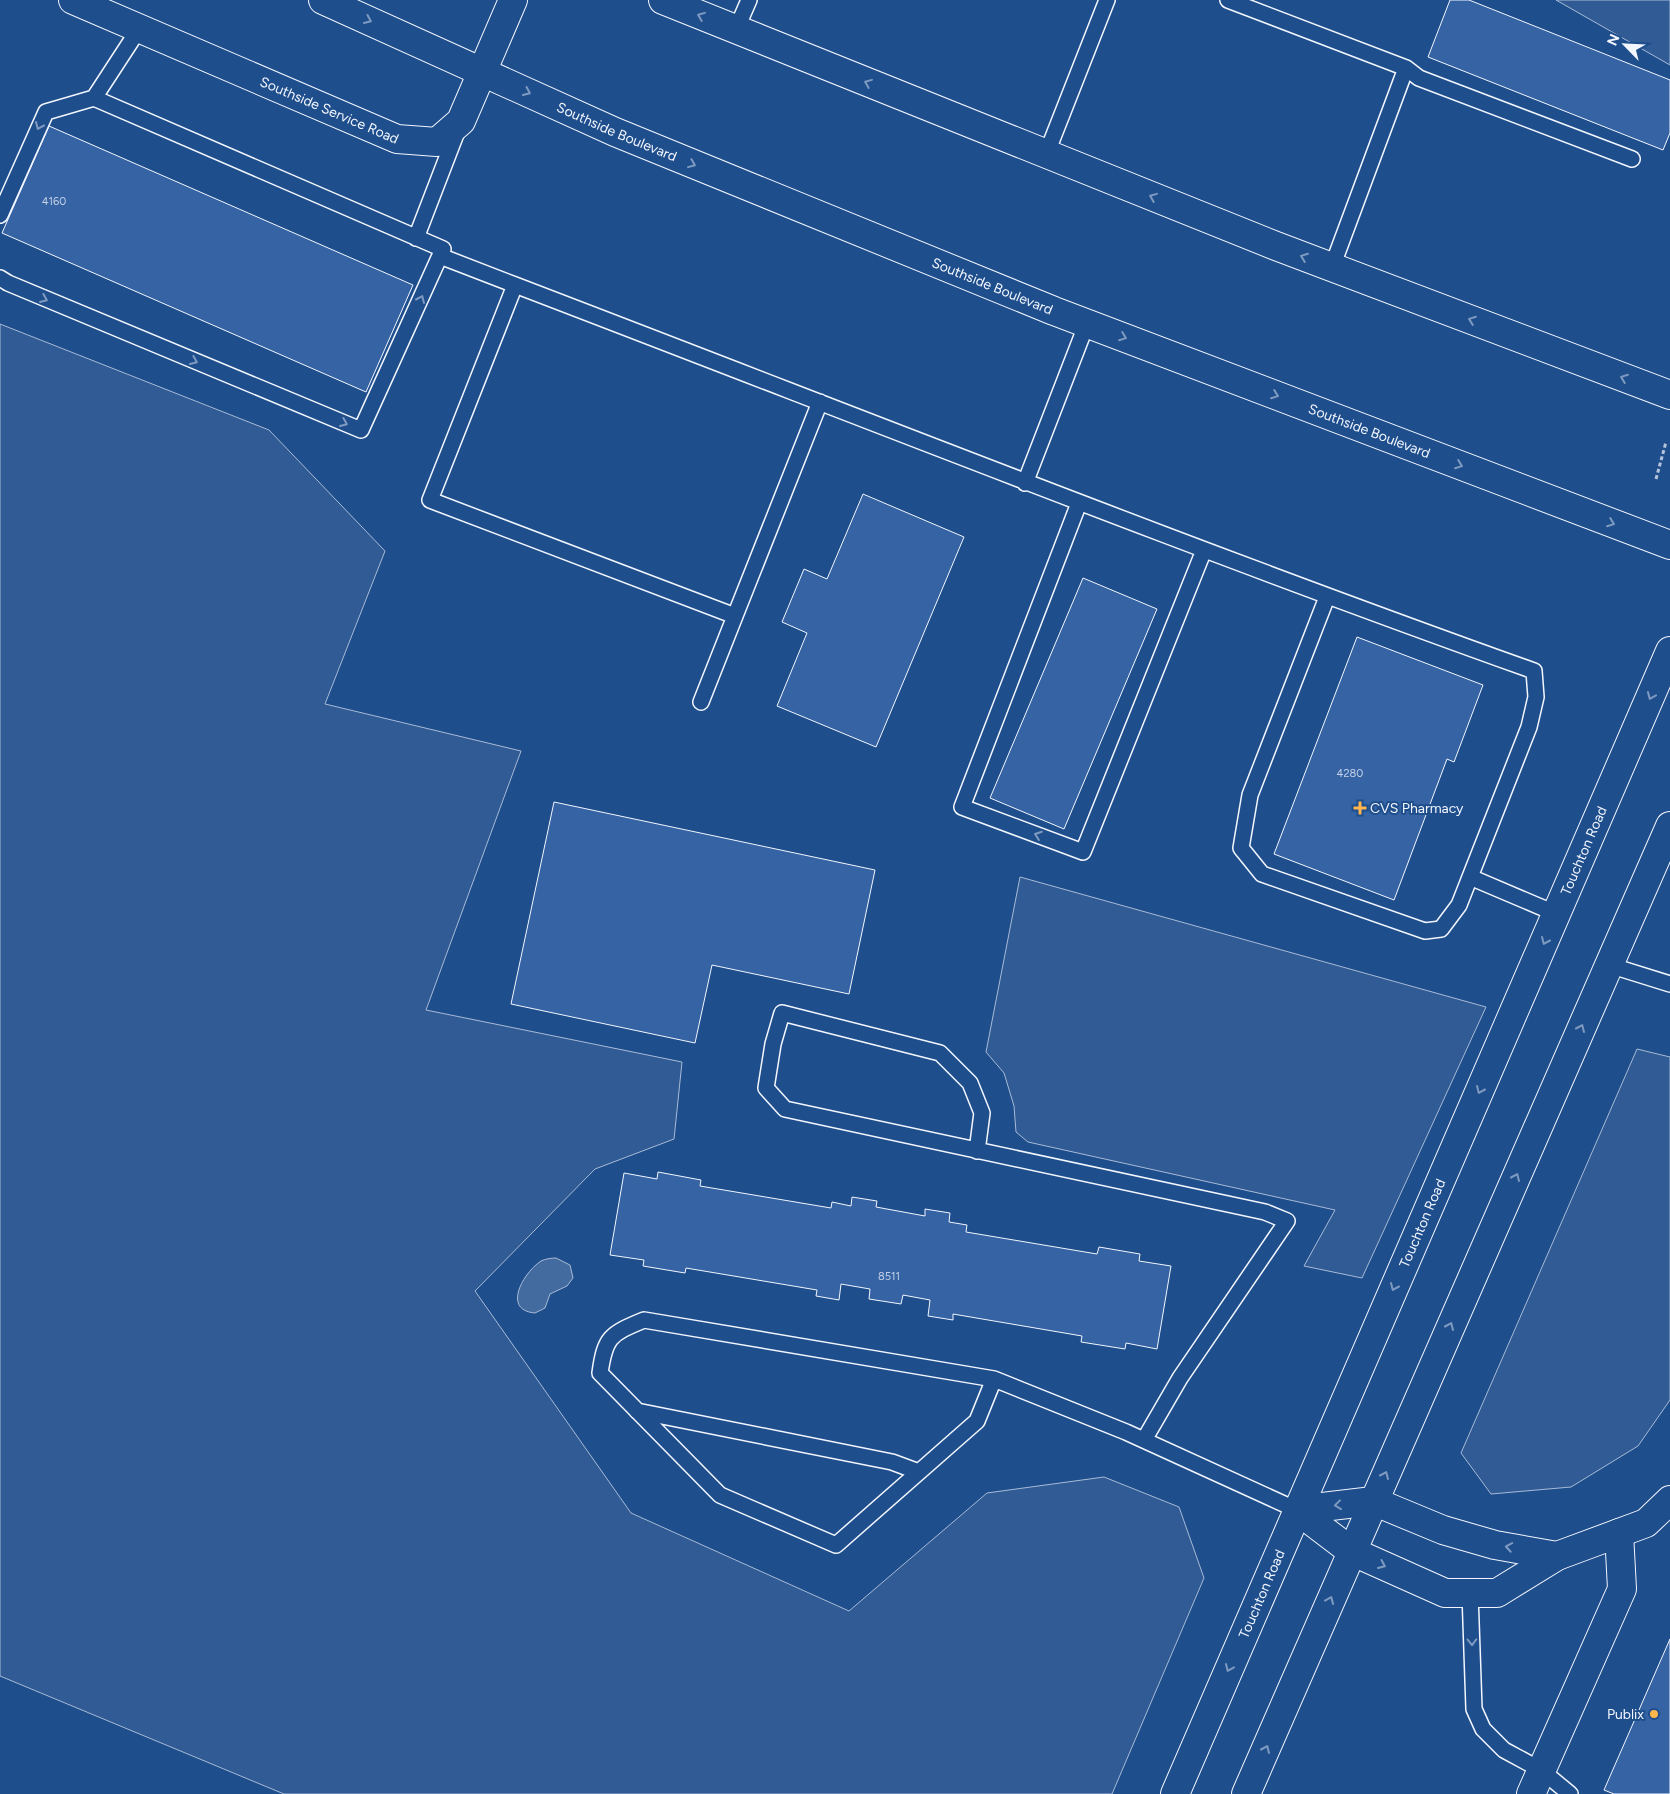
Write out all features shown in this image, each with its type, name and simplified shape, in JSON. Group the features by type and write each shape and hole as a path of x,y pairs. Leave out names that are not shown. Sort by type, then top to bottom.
{"main road":[{"name":"Southside Service Road","path":"73,0 397,139 437,142 461,121 513,0"},
{"name":"Southside Boulevard","path":"324,0 615,132 1087,323 1670,545"},
{"path":"663,0 1046,155 1332,267 1670,395"},
{"name":"Touchton Road","path":"1175,1794 1670,651"},
{"path":"1246,1794 1670,826"},
{"path":"1297,1510 1351,1551 1445,1593 1498,1593 1557,1556 1646,1523 1670,1500"},
{"path":"1297,1510 1373,1501 1443,1530 1495,1545 1557,1556"},
{"path":"1536,1782 1622,1589 1619,1533"}],"lane":[{"path":"736,30 749,0"},
{"path":"1046,155 1107,0"},
{"path":"1228,0 1406,68 1418,78 1632,158"},
{"path":"94,98 139,29"},
{"path":"1332,267 1406,68"},
{"path":"0,215 46,112 94,98 443,249 362,430 17,287 0,278"},
{"path":"416,238 461,121"},
{"path":"440,256 1079,504 1327,597 1534,671 1536,697 1529,728 1459,905 1442,929 1425,931 1262,874 1241,848 1250,795 1327,597"},
{"path":"515,285 430,500 735,616"},
{"path":"1025,483 1087,323"},
{"path":"701,702 820,402"},
{"path":"1079,504 962,807 1083,852 1204,550"},
{"path":"1470,877 1557,914"},
{"path":"1609,965 1670,984"},
{"path":"977,1151 982,1112 970,1083 940,1053 782,1013 773,1044 766,1088 785,1109 977,1151 1265,1212 1287,1221 1180,1378 1144,1440"},
{"path":"994,1379 977,1421 836,1545 720,1496 600,1373 603,1350 618,1331 644,1320 994,1379 1144,1440 1297,1510"},
{"path":"637,1411 892,1462 919,1472"},
{"path":"1470,1593 1474,1709 1483,1730 1536,1782 1570,1794"}],"path":[{"path":"1656,479 1666,442"}],"shaded area":[{"path":"1556,0 1670,0 1670,65"},
{"path":"0,324 269,430 385,551 325,704 521,751 426,1010 682,1062 674,1139 595,1169 475,1291 631,1513 849,1611 987,1493 1104,1477 1179,1507 1204,1578 1112,1794 284,1794 0,1676"},
{"path":"1020,877 1486,1007 1362,1278 1304,1266 1335,1210 1028,1142 1016,1132 1014,1106 1004,1073 986,1052"},
{"path":"1637,1049 1670,1057 1670,1400 1638,1446 1571,1487 1491,1494 1461,1453"},
{"path":"556,1258 570,1265 573,1278 567,1286 550,1294 545,1308 535,1313 525,1310 519,1305 517,1298 523,1281 534,1266 541,1261"}],"building":[{"path":"1450,0 1469,0 1670,80 1670,133 1663,150 1428,57"},
{"path":"49,126 413,285 366,392 2,233"},
{"path":"863,494 964,537 876,747 777,706 807,633 782,622 804,569 827,579"},
{"path":"1083,578 1157,609 1064,829 990,798"},
{"name":"CVS Pharmacy","path":"1357,637 1483,685 1454,762 1447,759 1394,900 1274,854"},
{"path":"554,802 875,870 849,994 712,965 695,1043 511,1004"},
{"path":"658,1172 701,1180 700,1186 831,1208 832,1202 851,1206 852,1197 877,1201 876,1207 925,1216 925,1209 950,1213 949,1222 967,1225 966,1232 1097,1254 1099,1247 1140,1254 1139,1261 1171,1266 1157,1349 1126,1343 1125,1349 1081,1342 1082,1336 953,1314 953,1320 928,1316 930,1300 903,1295 901,1304 869,1299 870,1289 841,1284 839,1300 816,1296 817,1290 686,1268 685,1273 643,1266 644,1260 610,1255 624,1173 657,1179"},
{"name":"Publix","path":"1670,1639 1670,1794 1614,1794 1604,1790"}],"place":[{"name":"CVS Pharmacy","path":"1360,808"},
{"name":"Publix","path":"1654,1714"}]}
